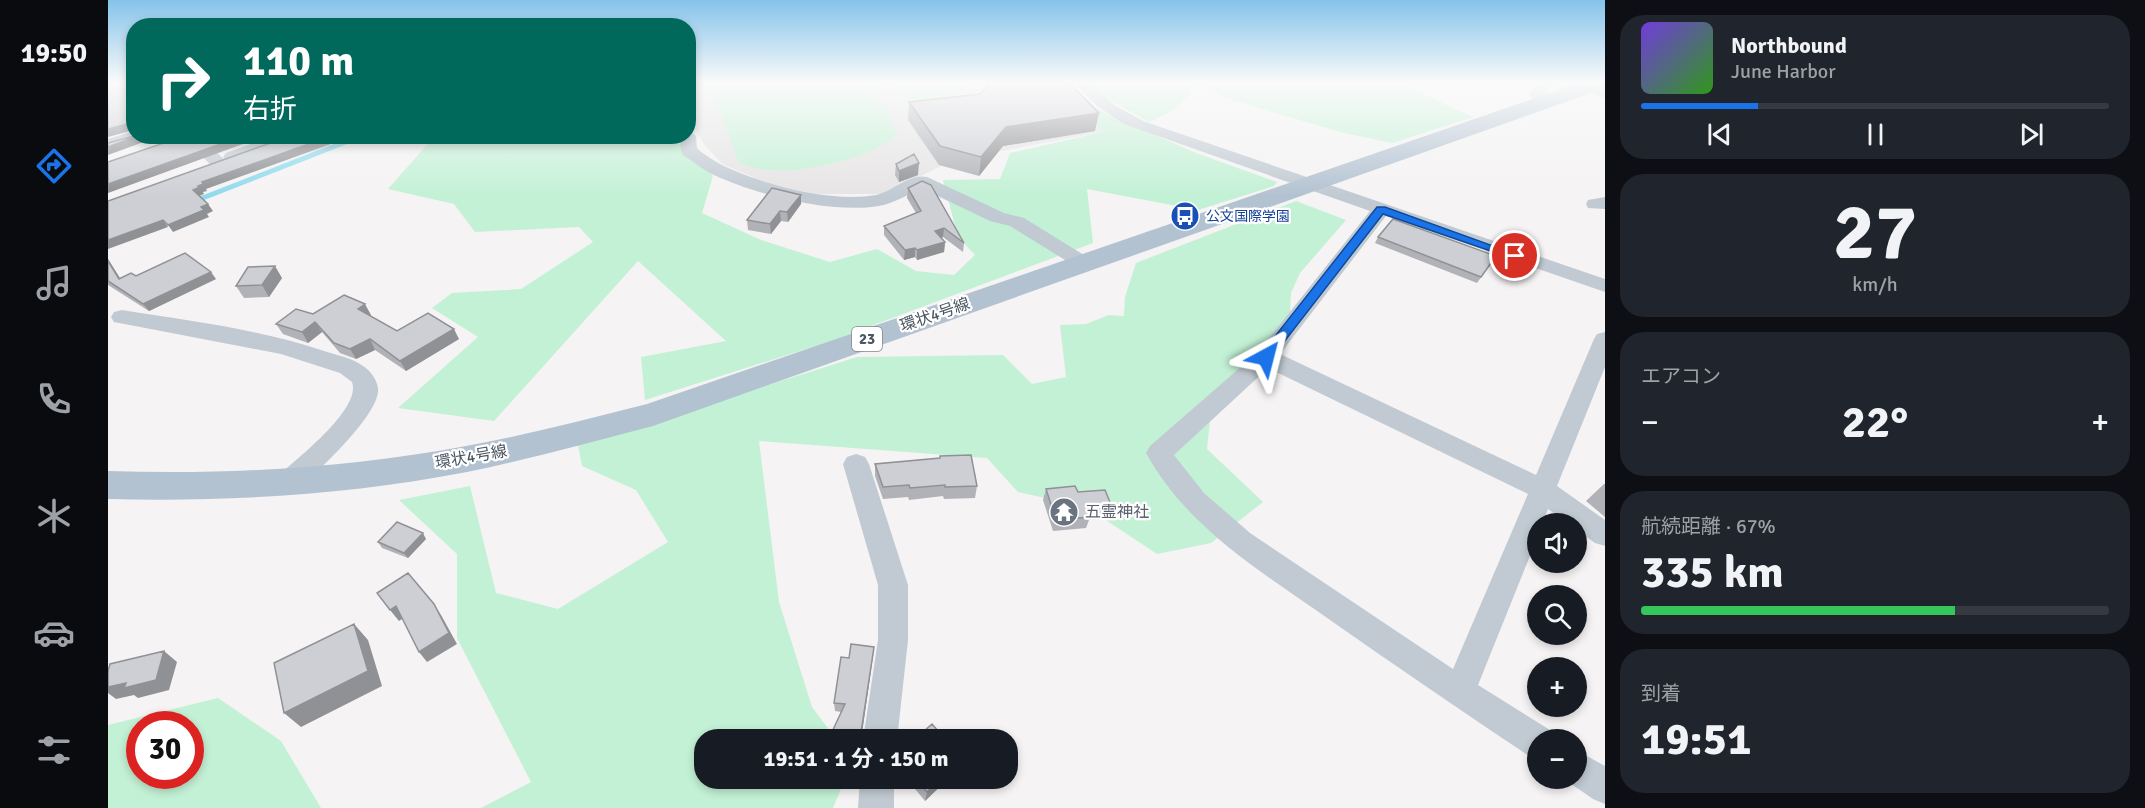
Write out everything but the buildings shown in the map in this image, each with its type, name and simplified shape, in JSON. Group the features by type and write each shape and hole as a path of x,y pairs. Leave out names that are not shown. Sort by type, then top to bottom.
{"main road":[{"name":"環状4号線","path":"108,485 149,487 289,481 386,472 516,449 653,414 1311,186 1475,120"}],"street":[{"path":"1129,120 1311,186 1605,286"},
{"path":"108,144 126,138"},
{"path":"192,144 218,162"},
{"path":"196,170 268,144"},
{"path":"688,144 688,151 719,171 768,189 831,200 864,202 880,200 921,181 997,218 1017,222 1085,264"},
{"path":"1381,210 1266,357 1159,453 1174,478 1198,505 1244,544 1459,692 1527,735"},
{"path":"122,317 185,327 313,355 356,371 365,381 366,394 353,416 313,460 289,481"},
{"path":"1459,692 1541,489 1605,339"},
{"path":"1266,357 1541,489 1605,535"},
{"path":"856,464 892,585 893,640 881,729"},
{"path":"1587,774 1605,787"},
{"path":"876,808 877,789"}],"shaded area":[{"path":"696,120 1090,120 1102,132 1002,151 969,142 943,165 884,194 818,194 774,186 722,164 704,144 696,130"}],"green space":[{"path":"723,120 891,120 897,134 869,152 814,167 777,170 761,169 739,163"},
{"path":"1091,120 1121,120 1196,153 1277,182 1274,186 1198,210 1087,189 1093,243 831,341 645,400 641,357 726,341 638,261 494,421 398,408 478,337 432,308 452,293 521,289 593,242 579,227 475,232 454,204 388,189 428,144 694,144 699,149 713,176 702,213 761,240 830,262 877,249 916,271 954,275 975,255 958,237 943,180 1000,179 1010,153 1102,132"},
{"path":"1298,120 1465,120 1392,143 1344,133"},
{"path":"1296,201 1346,220 1300,273 1291,293 1289,330 1213,392 1207,449 1263,502 1211,543 1157,554 1086,507 1018,492 987,458 759,441 779,602 812,707 828,729 694,729 694,789 841,789 833,808 481,808 531,782 457,638 457,554 399,500 470,486 496,593 558,609 668,542 636,490 582,466 578,445 857,357 1003,355 1032,384 1066,377 1060,325 1086,324 1109,315 1124,316 1125,297 1136,263"},
{"path":"218,698 281,741 321,808 108,808 108,725 126,721 126,789 204,789 204,711 165,711"}],"waterway":[{"path":"195,201 341,144"}],"place":[{"name":"公文国際学園","path":"1185,216"},
{"name":"五霊神社","path":"1064,512"}],"route":[{"path":"1266,357 1381,210 1515,256"}]}
